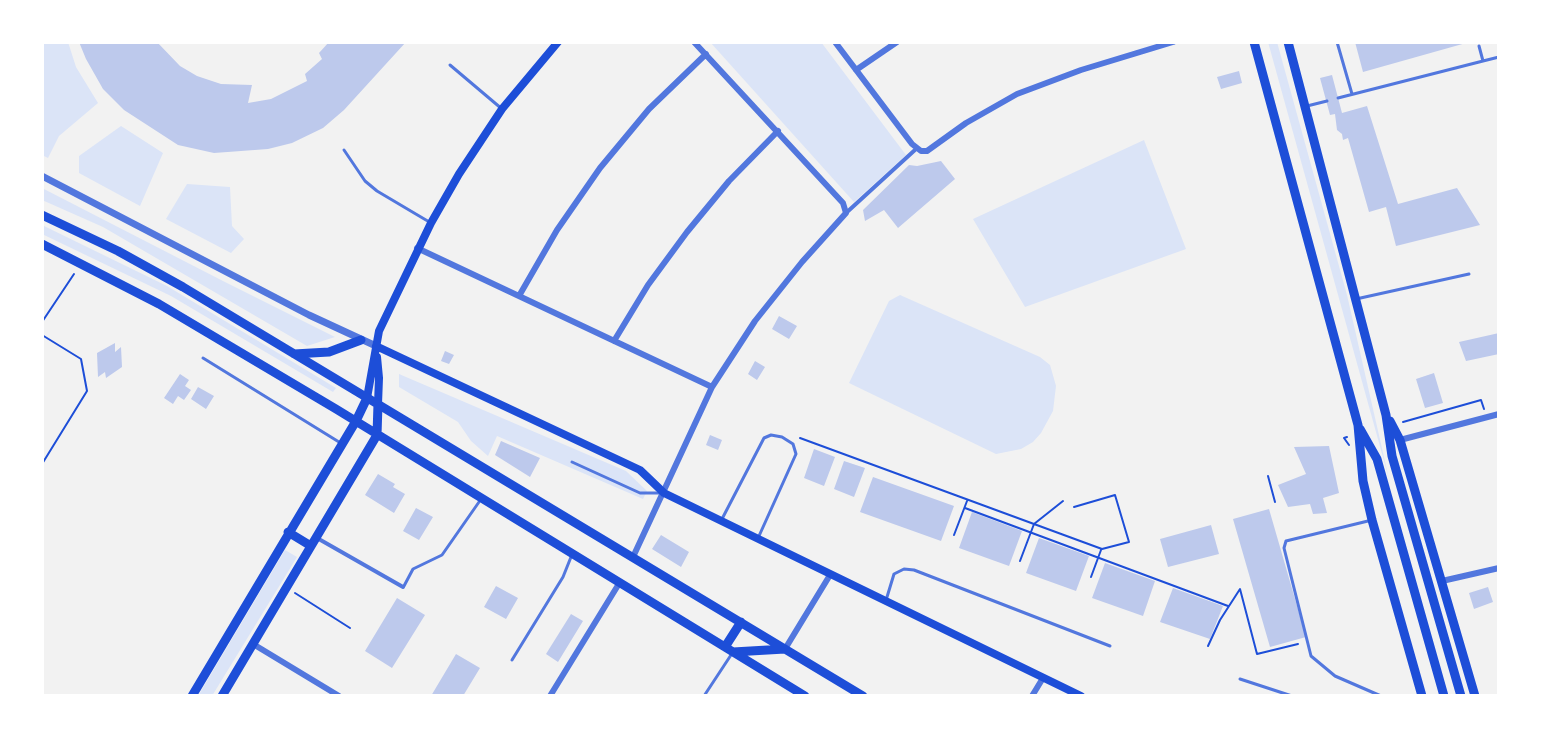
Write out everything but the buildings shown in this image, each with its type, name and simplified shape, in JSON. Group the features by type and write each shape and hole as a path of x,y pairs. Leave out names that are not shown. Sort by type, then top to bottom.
{"main road":[{"path":"192,696 356,421 367,398 379,331 417,248 459,174 502,109 558,42"},
{"path":"1254,42 1358,425 1363,481 1372,520 1422,696"},
{"path":"1288,42 1386,415 1392,456 1461,696"},
{"path":"42,215 118,251 183,287 863,696"},
{"path":"42,244 159,304 805,696"},
{"path":"294,354 329,352 361,340"},
{"path":"222,696 377,435 379,378 376,346"},
{"path":"376,346 640,470 664,493 1081,696"},
{"path":"1386,415 1400,440 1475,696"},
{"path":"1358,425 1377,459 1444,696"},
{"path":"288,532 314,542"},
{"path":"729,650 741,622"},
{"path":"729,650 785,649"}],"street":[{"path":"694,42 843,203 846,213"},
{"path":"835,42 916,149 927,151 966,123 1017,94 1137,51 1173,42"},
{"path":"856,70 897,42"},
{"path":"1135,42 1137,51"},
{"path":"519,296 557,230 600,168 649,109 706,54"},
{"path":"614,341 648,285 687,232 729,181 778,131"},
{"path":"633,557 712,387 755,321 846,213 916,149"},
{"path":"42,176 376,346"},
{"path":"417,248 712,387"},
{"path":"1400,440 1499,414"},
{"path":"314,542 403,587"},
{"path":"1442,581 1499,568"},
{"path":"785,649 830,575"},
{"path":"550,696 620,582"},
{"path":"253,644 339,696"},
{"path":"1032,696 1043,678"}],"lane":[{"path":"1337,42 1352,94"},
{"path":"1479,46 1483,61"},
{"path":"1338,98 1499,57"},
{"path":"450,65 502,109"},
{"path":"1305,106 1327,101"},
{"path":"344,150 365,181 431,223"},
{"path":"1356,299 1469,274"},
{"path":"203,358 342,444"},
{"path":"721,522 764,438 771,435 788,440 796,448 796,454 757,539"},
{"path":"572,462 640,493 664,493"},
{"path":"403,587 413,569 442,555 482,498"},
{"path":"1372,520 1284,544 1311,656 1335,676 1381,696"},
{"path":"512,660 563,577 572,553"},
{"path":"885,602 894,574 904,569 914,570 1110,646"},
{"path":"704,696 729,650"},
{"path":"1240,679 1292,696"}],"path":[{"path":"42,322 81,263"},
{"path":"42,335 81,359 87,391 42,464"},
{"path":"1426,415 1481,400 1487,417"},
{"path":"794,436 1102,549 1129,542 1115,495 1074,507"},
{"path":"1268,476 1275,502"},
{"path":"954,535 968,500"},
{"path":"1020,561 1034,524 1063,501"},
{"path":"965,508 1228,606"},
{"path":"1091,577 1102,549"},
{"path":"287,588 350,628"},
{"path":"1208,646 1240,589 1257,654 1307,642"}],"shaded area":[{"path":"46,42 68,42 76,67 98,103 59,136 48,158 42,155 42,46"},
{"path":"710,42 821,42 906,155 854,202"},
{"path":"1268,42 1277,42 1347,295 1389,479"},
{"path":"121,126 163,153 140,206 79,173 79,156"},
{"path":"1144,140 1186,249 1025,307 973,219"},
{"path":"187,184 230,187 232,226 244,239 231,253 166,219"},
{"path":"42,188 335,337 307,346 103,227 42,200"},
{"path":"42,225 167,286 336,388 333,392 171,296 42,234"},
{"path":"900,295 1040,357 1050,365 1056,386 1053,411 1033,442 1021,449 996,454 849,383 889,301"},
{"path":"399,374 626,471 647,491 643,499 497,436 488,456 471,441 458,422 399,387"},
{"path":"285,550 297,557 212,696 198,696"}]}
